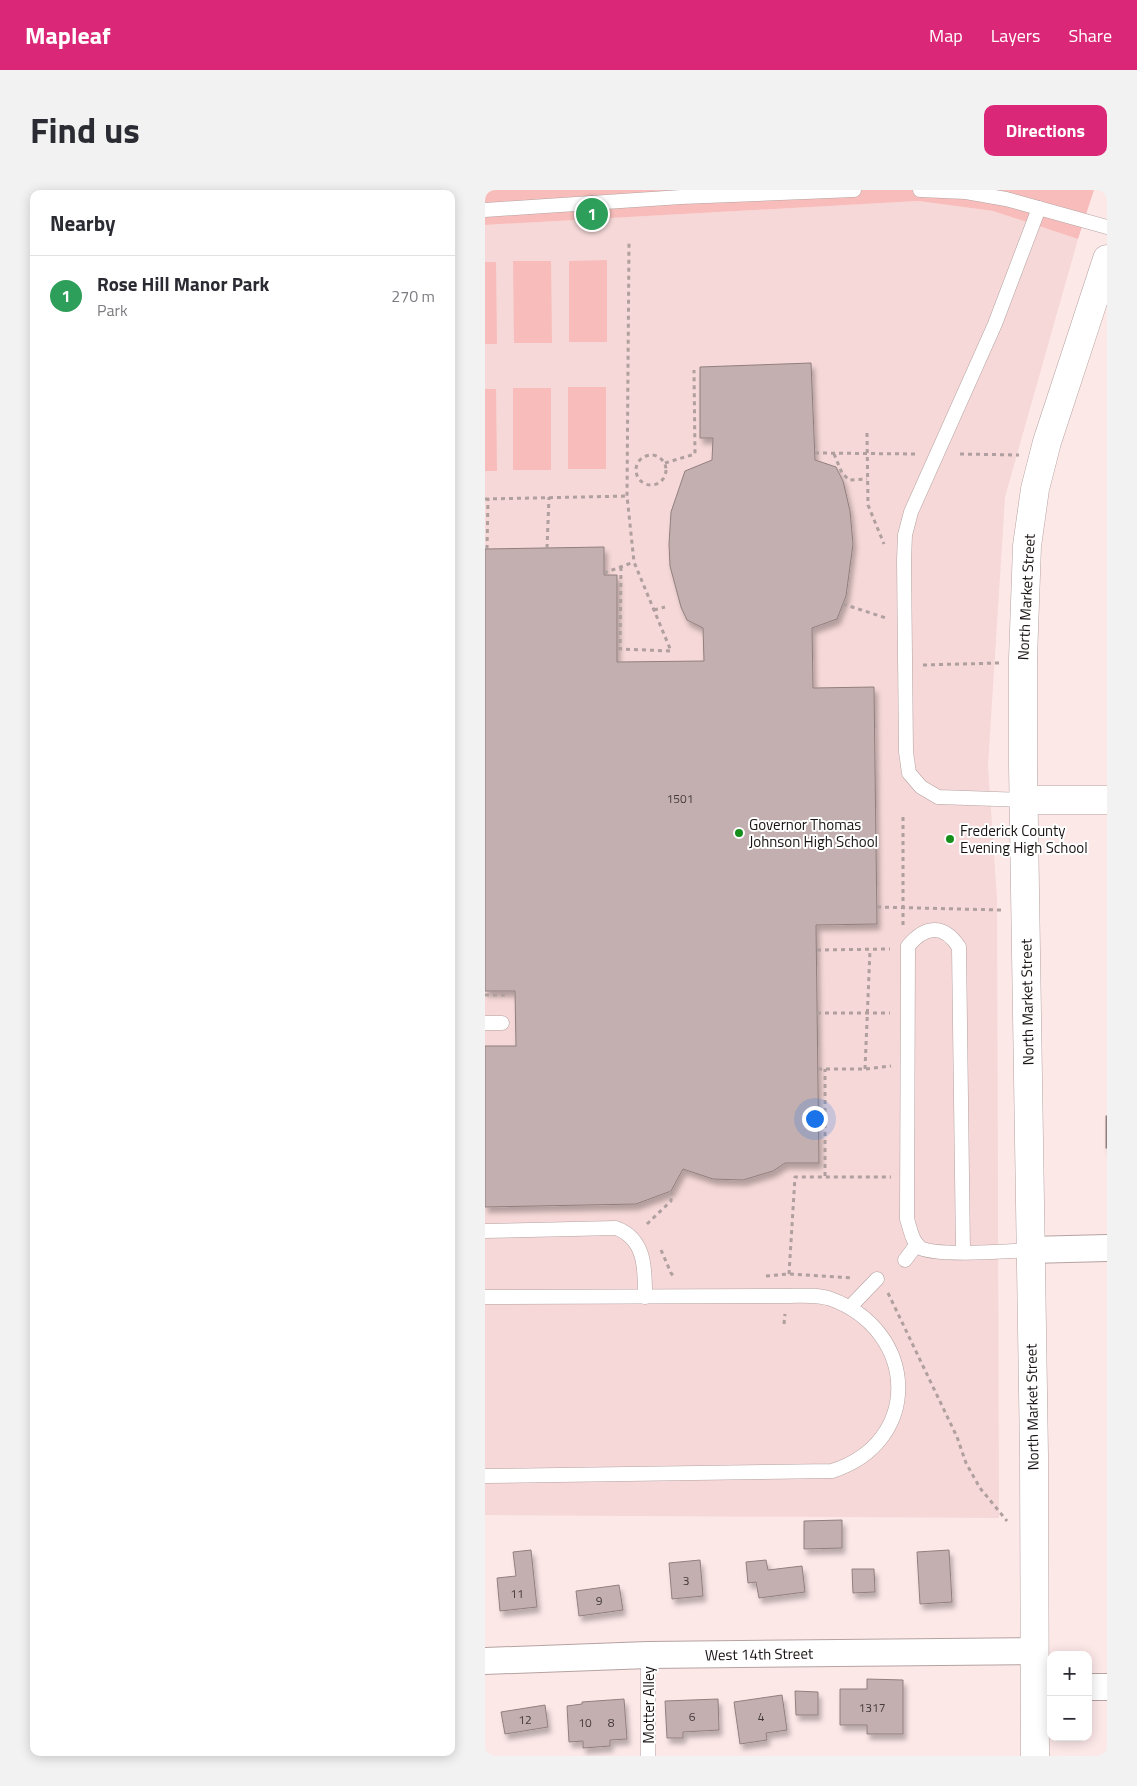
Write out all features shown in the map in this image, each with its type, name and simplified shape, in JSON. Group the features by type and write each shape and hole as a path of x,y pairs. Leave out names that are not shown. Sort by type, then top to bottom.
{"main road":[{"name":"North Market Street","path":"1035,1756 1042,1687 1033,1651 1031,1250 1023,659 1027,546 1035,489 1050,433 1107,259"},
{"path":"1024,800 1107,800"}],"street":[{"path":"1031,1250 1107,1248"},
{"name":"West 14th Street","path":"485,1662 647,1655 1033,1651"},
{"path":"1092,1687 1107,1687"}],"lane":[{"path":"485,210 681,197 854,190"},
{"path":"920,190 966,192 1006,199 1107,227"},
{"path":"1024,800 938,797 921,787 909,774 906,752 904,560 905,535 911,512 995,324 1039,208"},
{"path":"963,1252 959,947 952,936 942,930 929,930 917,936 908,946 907,1219 917,1244 931,1252 963,1252 1031,1250"},
{"path":"485,1023 502,1023"},
{"path":"485,1231 616,1228 627,1232 636,1242 642,1255 645,1268 645,1297"},
{"path":"905,1260 917,1244"},
{"path":"850,1307 877,1279"},
{"path":"485,1297 815,1296 829,1298 850,1307 882,1336 892,1354 898,1374 898,1394 894,1415 885,1435 870,1452 851,1465 832,1471 485,1476"},
{"name":"Motter Alley","path":"647,1655 648,1756"}],"path":[{"path":"621,567 620,650 671,650 634,562 627,496 629,241"},
{"path":"665,463 695,454 694,370"},
{"path":"867,433 868,505 884,544"},
{"path":"815,453 921,454"},
{"path":"834,454 842,474 849,480 867,479"},
{"path":"959,454 1028,455"},
{"path":"647,456 657,456 665,463 666,473 657,484 643,483 636,470 639,461 647,456"},
{"path":"627,469 636,470"},
{"path":"487,549 486,498 627,496"},
{"path":"547,548 549,497"},
{"path":"604,573 634,562"},
{"path":"843,604 886,618"},
{"path":"654,610 665,606"},
{"path":"920,665 1007,663"},
{"path":"903,813 903,928"},
{"path":"877,907 1008,910"},
{"path":"817,950 893,949"},
{"path":"865,1069 870,950"},
{"path":"485,995 508,995"},
{"path":"817,1013 867,1012 893,1014"},
{"path":"818,1069 865,1069 894,1065"},
{"path":"825,1069 825,1176"},
{"path":"894,1178 795,1177 789,1274 877,1279 890,1295 979,1488 1007,1521"},
{"path":"647,1224 671,1201 671,1190"}],"shaded area":[{"path":"485,190 1094,190 1078,239 993,211 918,201 485,225"},
{"name":"Governor Thomas Johnson High School","path":"918,201 993,211 1078,239 1005,497 988,766 997,899 999,1518 485,1515 485,225"},
{"path":"607,260 607,342 569,342 569,261"},
{"path":"513,261 551,261 552,343 514,343"},
{"path":"485,262 496,262 497,344 485,344"},
{"path":"568,387 606,387 606,469 568,469"},
{"path":"513,388 551,388 551,470 513,470"},
{"path":"485,389 496,389 497,471 485,471"}],"building":[{"path":"811,363 815,460 836,467 843,481 850,511 853,544 846,596 837,619 812,628 813,688 874,687 877,924 816,925 819,1163 785,1163 773,1171 743,1180 713,1179 683,1169 671,1191 636,1204 485,1207 485,1046 516,1046 515,991 485,991 485,549 604,547 604,575 617,575 617,662 704,661 703,628 687,620 681,607 670,566 669,544 671,512 685,471 712,460 713,438 700,438 700,367"},
{"path":"1107,1116 1107,1148 1106,1148"},
{"path":"842,1520 842,1548 804,1549 804,1521"},
{"path":"531,1550 537,1607 500,1611 497,1578 516,1576 513,1552"},
{"path":"949,1550 952,1602 920,1604 917,1552"},
{"path":"700,1560 703,1596 672,1599 669,1563"},
{"path":"766,1560 768,1570 802,1566 805,1592 759,1598 756,1582 748,1583 746,1562"},
{"path":"852,1569 874,1569 875,1592 853,1593"},
{"path":"619,1585 623,1610 579,1616 576,1591"},
{"path":"867,1679 903,1680 903,1734 867,1734 867,1725 840,1725 840,1689 867,1689"},
{"path":"795,1691 818,1692 818,1715 796,1715"},
{"path":"782,1695 787,1730 766,1733 767,1740 740,1744 734,1702"},
{"path":"624,1699 627,1739 610,1740 610,1746 583,1748 583,1741 569,1742 567,1706 582,1704 582,1702"},
{"path":"718,1699 719,1730 683,1732 683,1738 667,1738 665,1701"},
{"path":"545,1705 548,1727 505,1734 501,1712"}],"place":[{"name":"Rose Hill Manor Park","path":"592,214"},
{"name":"Governor Thomas Johnson High School","path":"739,833"},
{"name":"Frederick County Evening High School","path":"950,839"}]}
